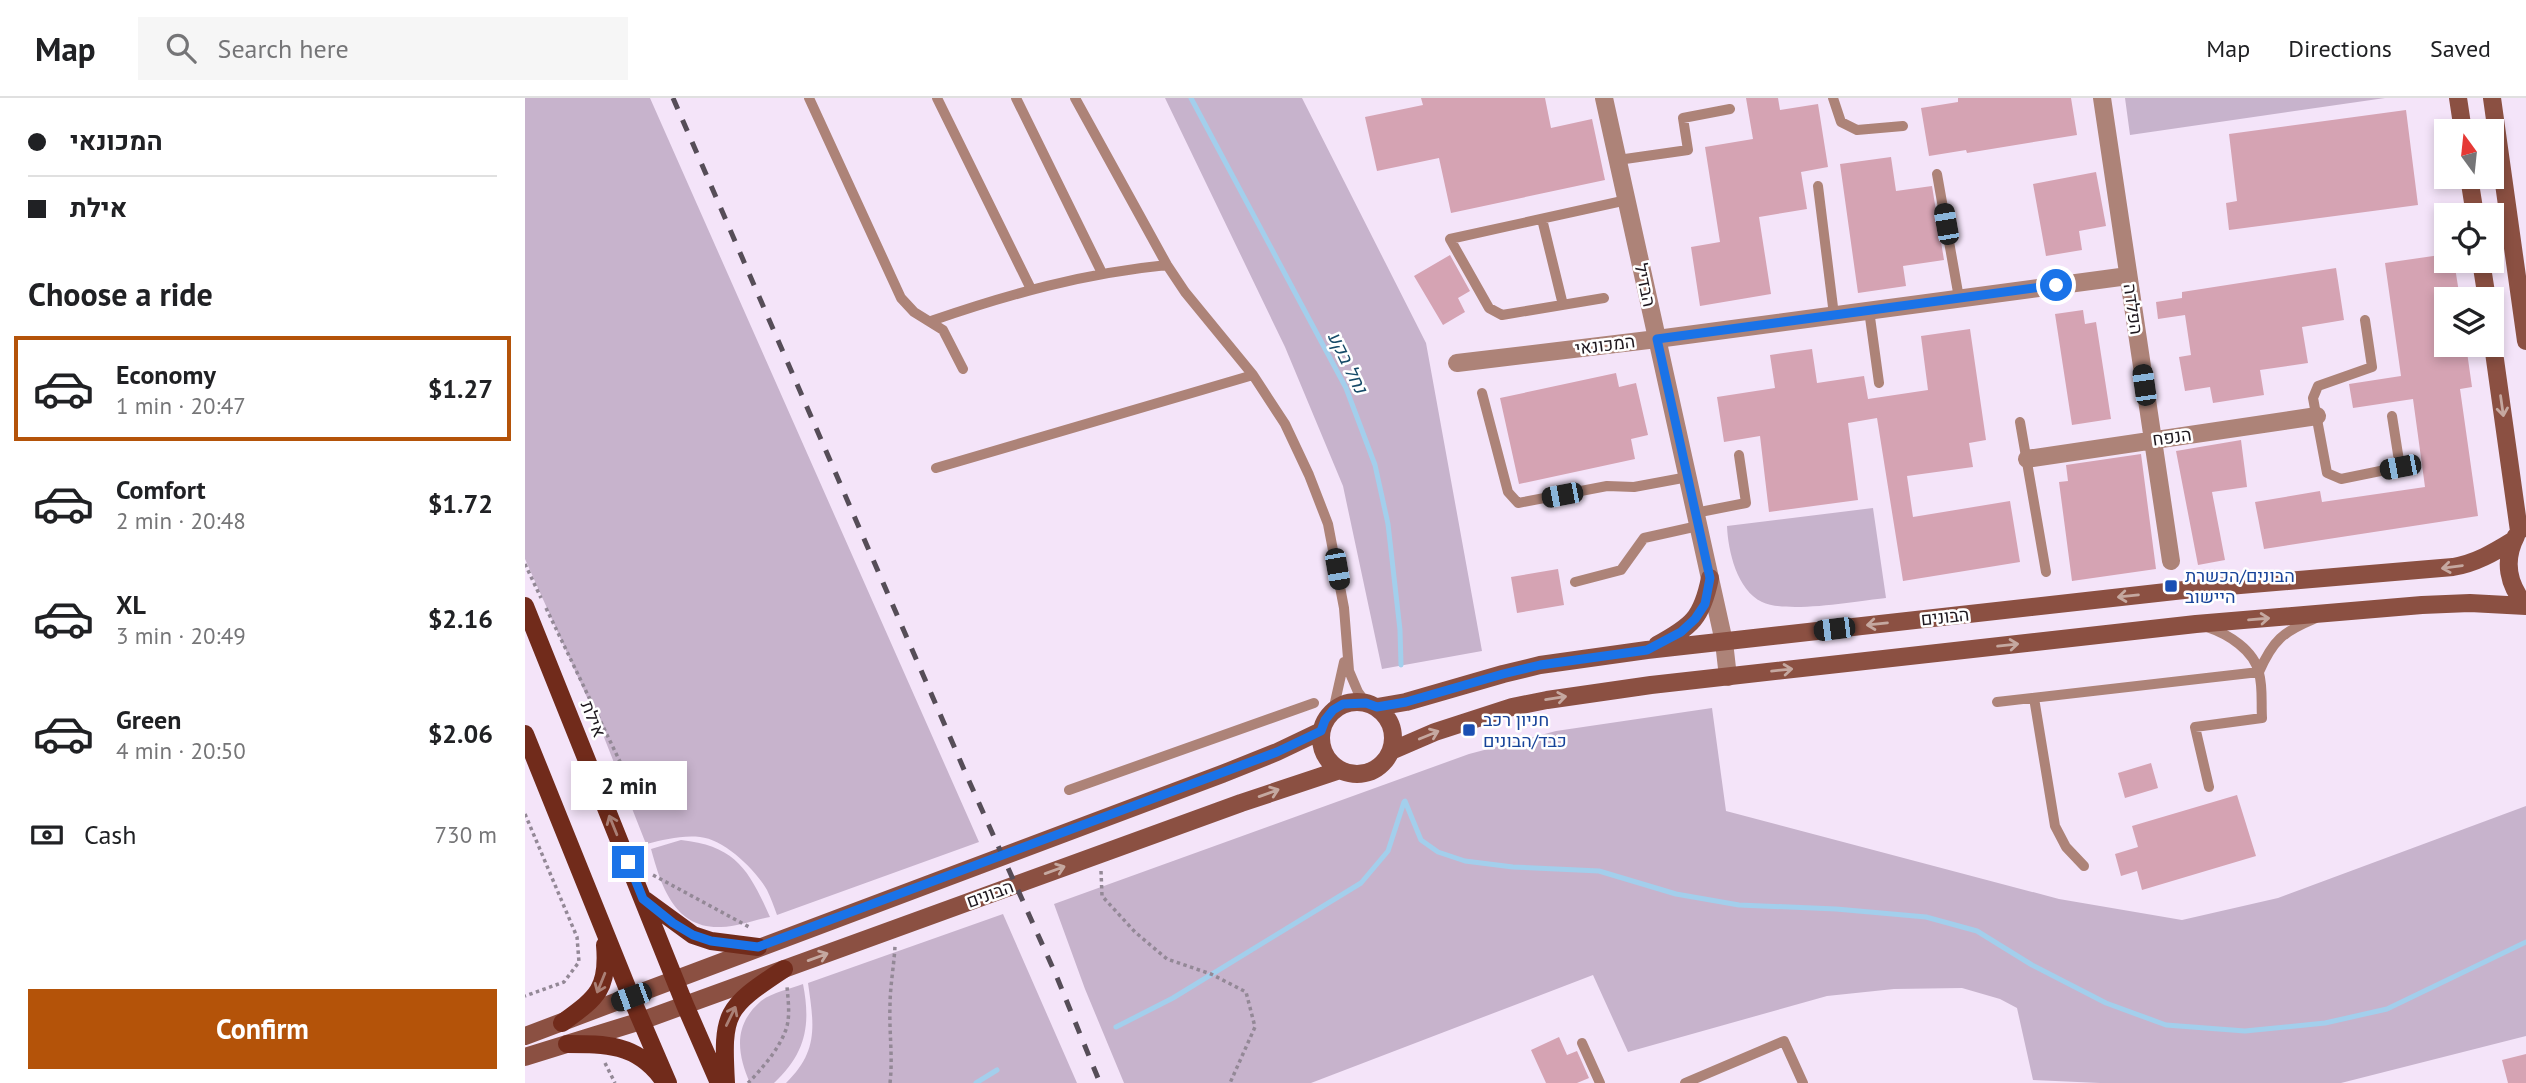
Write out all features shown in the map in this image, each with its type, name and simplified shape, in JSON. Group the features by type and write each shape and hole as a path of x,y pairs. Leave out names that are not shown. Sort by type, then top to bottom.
{"main road":[{"name":"אילת","path":"525,606 685,1005 719,1083"},
{"path":"525,734 667,1083"},
{"path":"643,899 693,935 711,941 766,944"},
{"path":"562,1023 601,990 607,966 603,928"},
{"path":"726,1083 725,1036 733,1009 745,995 784,969"},
{"path":"567,1044 606,1044 629,1050 652,1064 667,1083"}],"street":[{"name":"הבדיל","path":"1604,98 1724,642 1728,677"},
{"name":"הפלדה","path":"2102,98 2171,561"},
{"path":"2458,98 2461,119"},
{"path":"2492,98 2526,341"},
{"name":"המכונאי","path":"1457,363 2128,276"},
{"path":"2495,357 2519,531 2509,554 2509,575 2517,595 2526,606"},
{"name":"הנפח","path":"2027,459 2316,416"},
{"name":"הבונים","path":"1371,705 1406,702 1540,665 1647,650 2193,589 2453,568 2488,556 2519,531"},
{"path":"1647,650 1681,632 1695,619 1705,604 1710,578"},
{"name":"הבונים","path":"1391,751 1467,721 1547,700 2196,624 2470,603 2526,606"},
{"path":"1343,704 1371,705 1386,716 1391,726 1391,751 1385,761 1364,774 1340,770 1324,754 1321,731 1325,720 1333,710 1343,704"},
{"name":"הבונים","path":"525,1036 1222,774 1321,731"},
{"name":"הבונים","path":"525,1057 642,1021 1291,785 1340,770"}],"lane":[{"path":"809,98 901,298 914,312 931,321 946,335 963,369"},
{"path":"937,98 1031,289"},
{"path":"1016,98 1102,273"},
{"path":"1075,98 1167,265 1185,292 1254,374 1285,424 1310,475 1328,524 1344,608 1346,648 1352,681 1371,705"},
{"path":"1833,98 1840,122 1857,130 1903,126"},
{"path":"1618,160 1688,150 1683,118 1730,109"},
{"path":"1937,174 1959,298"},
{"path":"1818,186 1834,315"},
{"path":"1604,298 1502,315 1489,308 1450,239 1627,200"},
{"path":"1542,219 1563,305"},
{"path":"931,321 1031,289 1102,273 1167,265"},
{"path":"1869,310 1879,383"},
{"path":"2365,320 2372,367 2318,386 2313,398 2327,473 2341,479 2400,467 2392,416"},
{"path":"936,468 1254,374"},
{"path":"1482,393 1508,492 1518,503 1607,486 1634,487 1688,477"},
{"path":"2020,422 2046,572"},
{"path":"1575,582 1621,570 1644,538 1746,503 1739,455"},
{"path":"2259,671 2269,648 2283,634 2329,613"},
{"path":"2196,624 2214,629 2233,639 2249,652 2259,671 2262,718 2195,727 2209,787"},
{"path":"1333,710 1346,648"},
{"path":"1997,702 2259,671"},
{"path":"2034,698 2055,826 2066,847 2084,866"},
{"path":"1069,790 1314,703"},
{"path":"1685,1083 1784,1041 1803,1083"},
{"path":"1582,1043 1599,1083"}],"path":[{"path":"525,564 624,770"},
{"path":"525,814 577,937 579,962 564,982 525,996"},
{"path":"1101,854 1102,896 1135,932 1167,959 1211,974 1246,992 1255,1027 1230,1083"},
{"path":"628,862 766,944"},
{"path":"890,1083 893,1059 889,1041 890,1002 895,942 892,930"},
{"path":"748,1083 759,1072 785,1031 789,1010 784,969"}],"shaded area":[{"path":"525,98 650,98 979,842 777,915 767,890 755,874 719,843 693,837 646,844 598,722 525,559"},
{"path":"1165,98 1302,98 1426,343 1482,651 1382,669 1343,486 1285,347"},
{"path":"2125,98 2385,98 2130,135"},
{"path":"1873,508 1886,598 1823,606 1773,605 1753,596 1735,569 1727,526"},
{"path":"1712,708 1726,811 2059,899 2182,920 2278,898 2526,806 2526,1036 2341,1083 2100,1083 2033,1080 2017,1008 2000,999 1962,988 1894,989 1827,996 1628,1052 1593,975 1311,1083 1124,1083 1054,904 1469,754 1556,731"},
{"path":"681,840 715,848 738,863 755,886 770,917 721,927 705,926 681,913 665,890 651,849"},
{"path":"1003,914 1077,1083 786,1083 804,1060 812,1037 808,983"},
{"path":"803,984 806,1025 793,1061 774,1083 750,1083 740,1050 746,1020 765,998"}],"building":[{"path":"1421,98 1545,98 1551,128 1592,119 1605,180 1451,213 1439,158 1377,171 1365,117 1423,105"},
{"path":"1746,98 1778,98 1780,110 1818,104 1828,167 1801,172 1807,209 1759,217 1771,294 1700,306 1691,247 1720,242 1705,147 1753,139"},
{"path":"1958,98 2071,98 2077,135 1967,153 1966,150 1929,156 1921,108 1958,102"},
{"path":"2406,110 2418,205 2229,230 2226,203 2237,201 2229,134"},
{"path":"1891,157 1896,191 1932,186 1944,260 1903,266 1906,286 1858,293 1840,164"},
{"path":"2096,172 2106,226 2079,231 2082,250 2046,256 2033,184"},
{"path":"1450,255 1470,291 1458,298 1465,312 1443,325 1414,276"},
{"path":"2434,256 2434,273 2456,273 2458,287 2434,287 2434,357 2468,357 2472,387 2460,389 2478,516 2264,549 2255,502 2320,491 2322,502 2425,487 2413,399 2353,408 2349,384 2401,376 2385,263"},
{"path":"2336,268 2344,320 2302,327 2308,363 2260,370 2264,395 2213,403 2210,387 2185,391 2179,357 2191,355 2185,315 2158,319 2156,302 2182,298 2182,292"},
{"path":"2083,310 2085,324 2096,322 2111,419 2072,425 2055,314"},
{"path":"1970,329 1986,440 1969,443 1973,467 1907,476 1913,517 2010,501 2020,562 1903,581 1877,418 1848,423 1858,500 1769,512 1760,436 1724,442 1717,397 1775,388 1770,355 1812,349 1817,383 1864,376 1868,399 1928,390 1921,336"},
{"path":"1616,373 1619,387 1636,383 1648,435 1631,439 1635,459 1519,484 1500,398"},
{"path":"2241,440 2247,487 2212,492 2225,560 2198,565 2176,451"},
{"path":"2141,454 2156,569 2072,581 2059,482 2068,481 2066,465"},
{"path":"1558,569 1564,605 1517,613 1511,577"},
{"path":"2151,763 2158,788 2125,798 2118,773"},
{"path":"2237,795 2256,856 2142,890 2137,871 2121,876 2115,854 2138,847 2132,826"},
{"path":"1559,1037 1567,1055 1577,1051 1589,1078 1577,1083 1546,1083 1531,1050"},
{"path":"2526,1054 2526,1083 2508,1083 2502,1060"}],"waterway":[{"name":"נחל בקע","path":"1191,98 1346,388 1375,465 1388,524 1400,630 1401,665"},
{"path":"1405,801 1421,840 1438,852 1465,861 1513,867 1599,871 1676,894 1739,905 1836,909 1926,917 1977,931 2032,965 2106,1003 2166,1025 2245,1031 2325,1023 2387,1009 2526,942"},
{"path":"1116,1027 1173,998 1361,883 1388,851 1404,802"},
{"path":"976,1083 997,1070"}],"railway":[{"path":"673,98 1056,975 1100,1083"}],"place":[{"name":"הבונים/הכשרת היישוב","path":"2171,586"},
{"name":"חניון רכב כבד/הבונים","path":"1469,730"}],"route":[{"path":"628,862 643,899 673,923 693,935 711,941 758,947 1277,752 1321,731 1333,710 1343,704 1366,703 1377,707 1406,702 1540,665 1647,650 1681,632 1695,619 1705,604 1710,578 1657,339 2056,285"}]}
